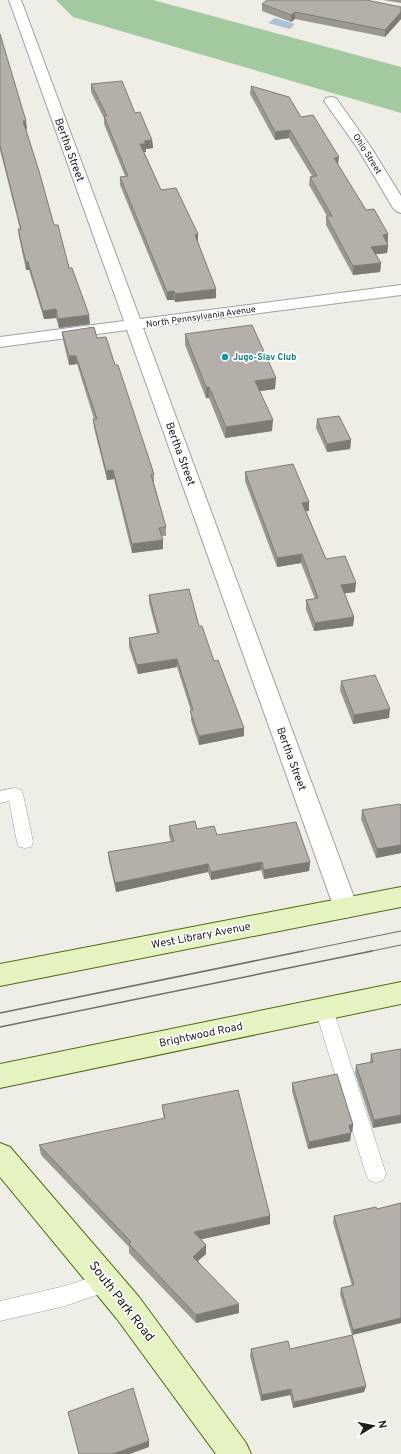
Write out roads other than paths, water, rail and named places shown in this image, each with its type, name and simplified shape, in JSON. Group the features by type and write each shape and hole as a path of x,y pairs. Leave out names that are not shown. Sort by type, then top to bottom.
{"street":[{"name":"Bertha Street","path":"15,0 346,908"},
{"name":"Ohio Street","path":"331,101 365,149 401,208"},
{"name":"North Pennsylvania Avenue","path":"0,342 133,326 401,290"},
{"name":"West Library Avenue","path":"0,975 401,897"},
{"name":"Brightwood Road","path":"0,1076 401,993"},
{"name":"South Park Road","path":"0,1156 128,1308 235,1454"}],"lane":[{"path":"0,797 15,794 25,842"},
{"path":"324,1009 376,1174"},
{"path":"0,1311 65,1296 107,1282"}],"water":[{"path":"275,18 295,24 290,29 268,23"}],"tram line":[{"path":"298,952 401,931"},
{"path":"367,952 401,945"},
{"path":"0,1013 303,951"},
{"path":"0,1027 372,951"}],"place":[{"name":"Jugo-Slav Club","path":"225,357"}]}
